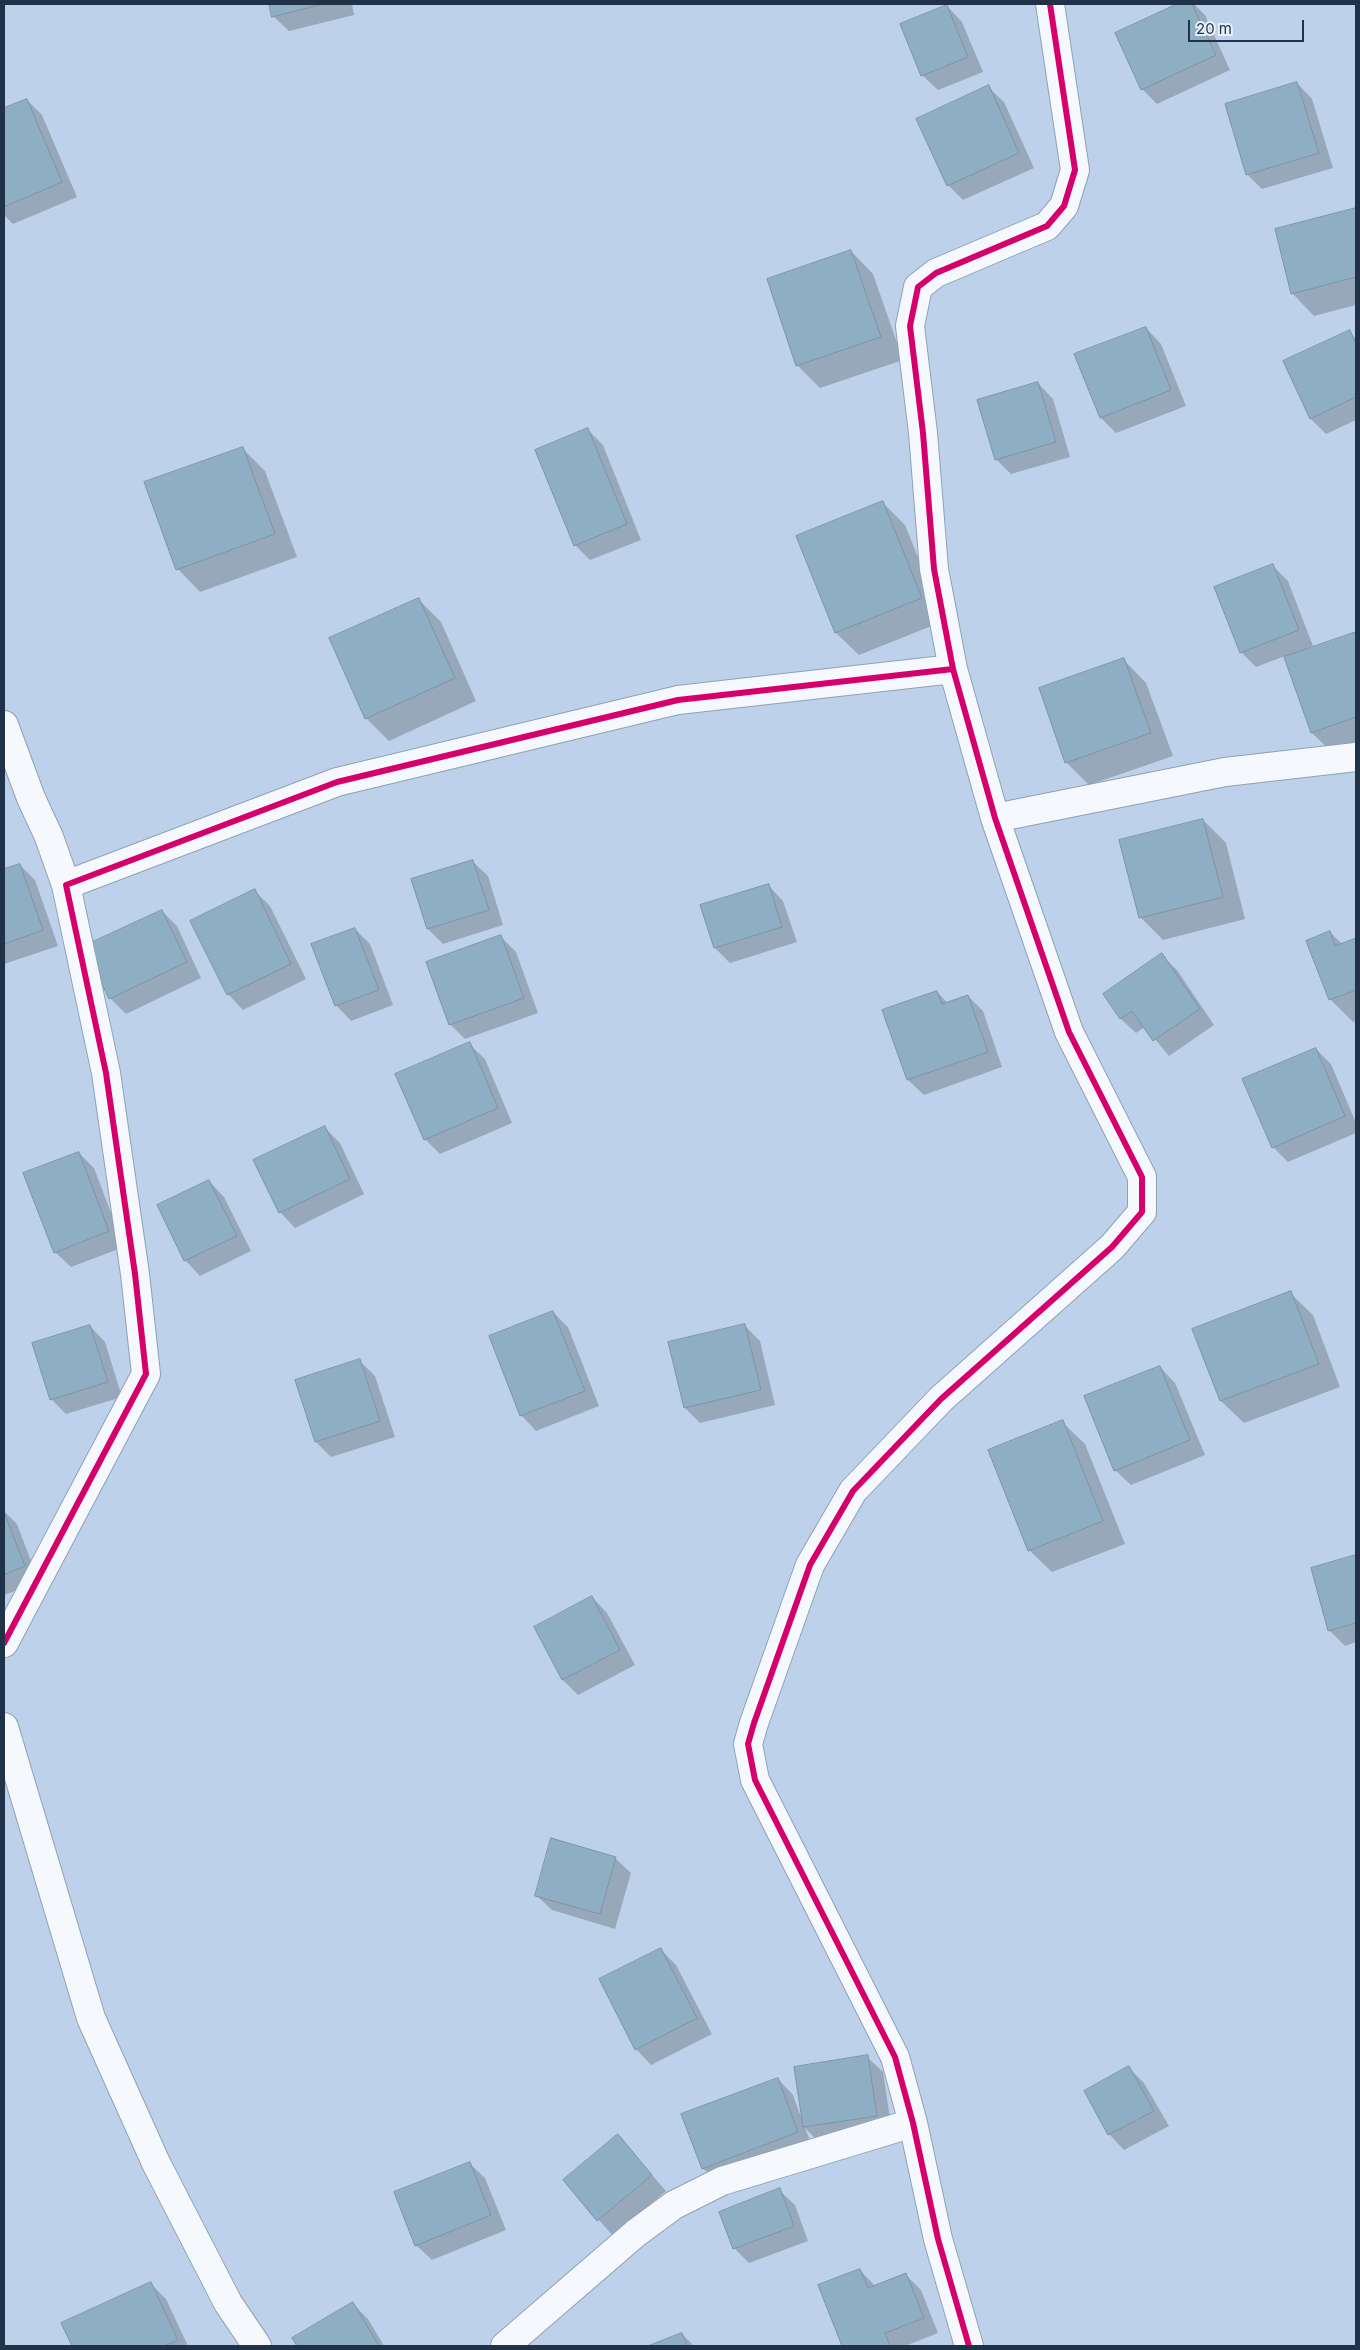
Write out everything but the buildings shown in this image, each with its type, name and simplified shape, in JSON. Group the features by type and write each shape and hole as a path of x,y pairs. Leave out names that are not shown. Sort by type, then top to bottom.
{"street":[{"path":"969,2346 938,2238 913,2123 895,2057 755,1780 748,1744 810,1565 853,1491 941,1399 1112,1247 1142,1212 1142,1177 1069,1032 995,818 953,669 934,569 923,433 910,326 918,287 936,273 1047,226 1064,206 1075,170 1050,4"},
{"path":"66,884 337,782 678,700 953,669"},
{"path":"4,724 31,798 49,837 66,884 106,1073 135,1274 146,1374 4,1643"},
{"path":"995,818 1225,772 1356,757"},
{"path":"4,1727 91,2018 156,2163 228,2303 257,2346"},
{"path":"505,2346 636,2233 674,2205 722,2182 913,2123"}],"cycle path":[{"path":"969,2346 938,2239 913,2123 895,2057 755,1780 748,1744 810,1565 853,1491 941,1399 1112,1247 1142,1212 1142,1177 1069,1032 995,818 953,669 934,569 923,433 910,326 918,287 936,273 1047,226 1064,206 1075,170 1050,4"},
{"path":"4,1643 146,1374 135,1274 106,1073 66,885 337,782 678,700 953,669"}]}
